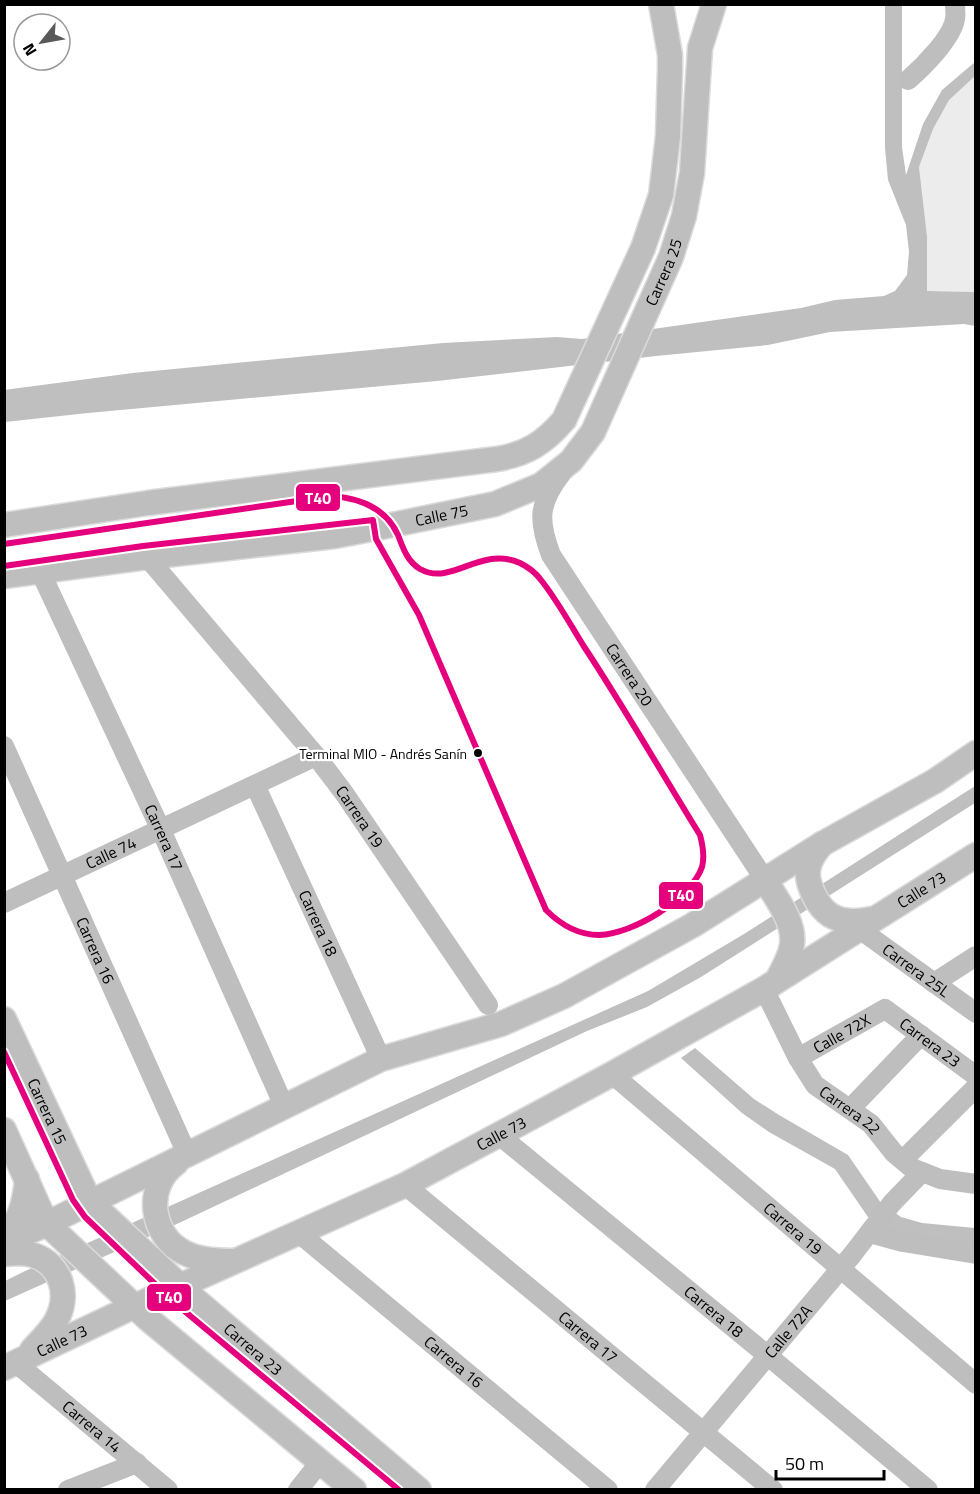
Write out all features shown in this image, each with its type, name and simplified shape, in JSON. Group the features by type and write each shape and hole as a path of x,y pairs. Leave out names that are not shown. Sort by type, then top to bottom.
{"main road":[{"name":"Carrera 25","path":"4,525 160,501 517,456 542,443 564,420 643,248 662,195 668,136 670,55 661,4"},
{"name":"Carrera 25","path":"520,494 541,485 571,460 593,432 671,257 684,216 692,173 700,48 714,4"},
{"name":"Calle 75","path":"4,576 335,536 495,504 520,494"},
{"path":"4,1241 50,1227 94,1206 136,1180 381,1059 501,1024 564,996 693,925 765,880 815,855 935,781 975,753"},
{"path":"815,855 807,879 821,908 833,917 860,923"},
{"name":"Calle 73","path":"20,1360 175,1281 236,1261 405,1185 612,1074 975,855"},
{"path":"765,880 778,900 791,933 792,944 777,975"},
{"name":"Carrera 15","path":"4,1019 72,1165 94,1206"},
{"path":"4,1130 50,1227 130,1302 354,1490"},
{"path":"187,1154 166,1170 157,1187 155,1213 161,1230 168,1240 190,1256 236,1261"},
{"path":"72,1165 98,1180 118,1182 136,1180"},
{"path":"4,1241 21,1213 27,1179"},
{"name":"Carrera 23","path":"94,1206 175,1281 420,1490"},
{"path":"4,1254 23,1253 42,1259 56,1271 62,1285 62,1306 57,1320 20,1360"}],"street":[{"path":"908,80 940,47 956,20 955,4"},
{"name":"Carrera 20","path":"571,460 549,489 542,511 543,534 551,555 765,880"},
{"name":"Carrera 19","path":"147,557 316,756 344,793 488,1005"},
{"name":"Carrera 17","path":"40,571 161,830 284,1106"},
{"name":"Carrera 16","path":"4,746 187,1154"},
{"name":"Calle 74","path":"4,903 316,756"},
{"name":"Carrera 18","path":"255,785 381,1059"},
{"name":"Carrera 25L","path":"860,923 933,983 975,1013"},
{"path":"933,983 975,956"},
{"name":"Carrera 22","path":"777,975 798,1058 815,1085 871,1124 894,1153 912,1168 940,1179 975,1184"},
{"name":"Calle 72X","path":"798,1058 885,1009"},
{"name":"Carrera 23","path":"885,1009 975,1076"},
{"path":"850,1109 921,1035"},
{"name":"Carrera 19","path":"612,1074 975,1384"},
{"path":"903,1160 975,1087"},
{"name":"Carrera 18","path":"499,1135 928,1490"},
{"name":"Calle 72A","path":"655,1490 872,1231 892,1203 922,1172"},
{"name":"Carrera 17","path":"405,1185 773,1490"},
{"path":"872,1231 903,1242 975,1254"},
{"name":"Carrera 16","path":"300,1234 608,1490"},
{"name":"Carrera 14","path":"20,1360 168,1490"},
{"path":"298,1490 321,1461"},
{"path":"68,1490 137,1464"}],"shaded area":[{"path":"885,5 902,5 902,147 906,175 923,124 942,90 975,62 975,76 949,100 933,129 919,167 927,236 927,291 975,292 975,326 964,324 830,332 768,345 437,381 5,422 4,390 133,373 443,343 557,337 582,339 801,308 835,300 884,296 895,291 907,275 909,252 906,225 888,180 885,148"},
{"path":"975,76 975,292 927,291 927,236 919,167 933,128 949,99"},
{"path":"975,786 975,803 701,977 647,1007 587,1031 179,1223 5,1301 5,1281 23,1272 648,991 744,934"},
{"path":"695,1048 754,1099 848,1155 881,1203 901,1217 922,1223 975,1228 975,1247 894,1235 868,1217 835,1169 769,1132 742,1113 681,1058"}],"transit line":[{"name":"T40","path":"4,544 331,496 352,499 379,511 393,526 409,558 420,569 432,573 444,573 492,559 506,559 520,563 537,575 552,596 700,835 703,851 702,867 696,879 674,902 644,921 613,933 591,935 577,931 557,920 546,910 419,615 376,539 373,520 143,546 4,566"},
{"name":"T40","path":"4,1052 73,1200 85,1217 176,1304 399,1490"}],"place":[{"name":"Terminal MIO - Andrés Sanín","path":"478,753"}]}
